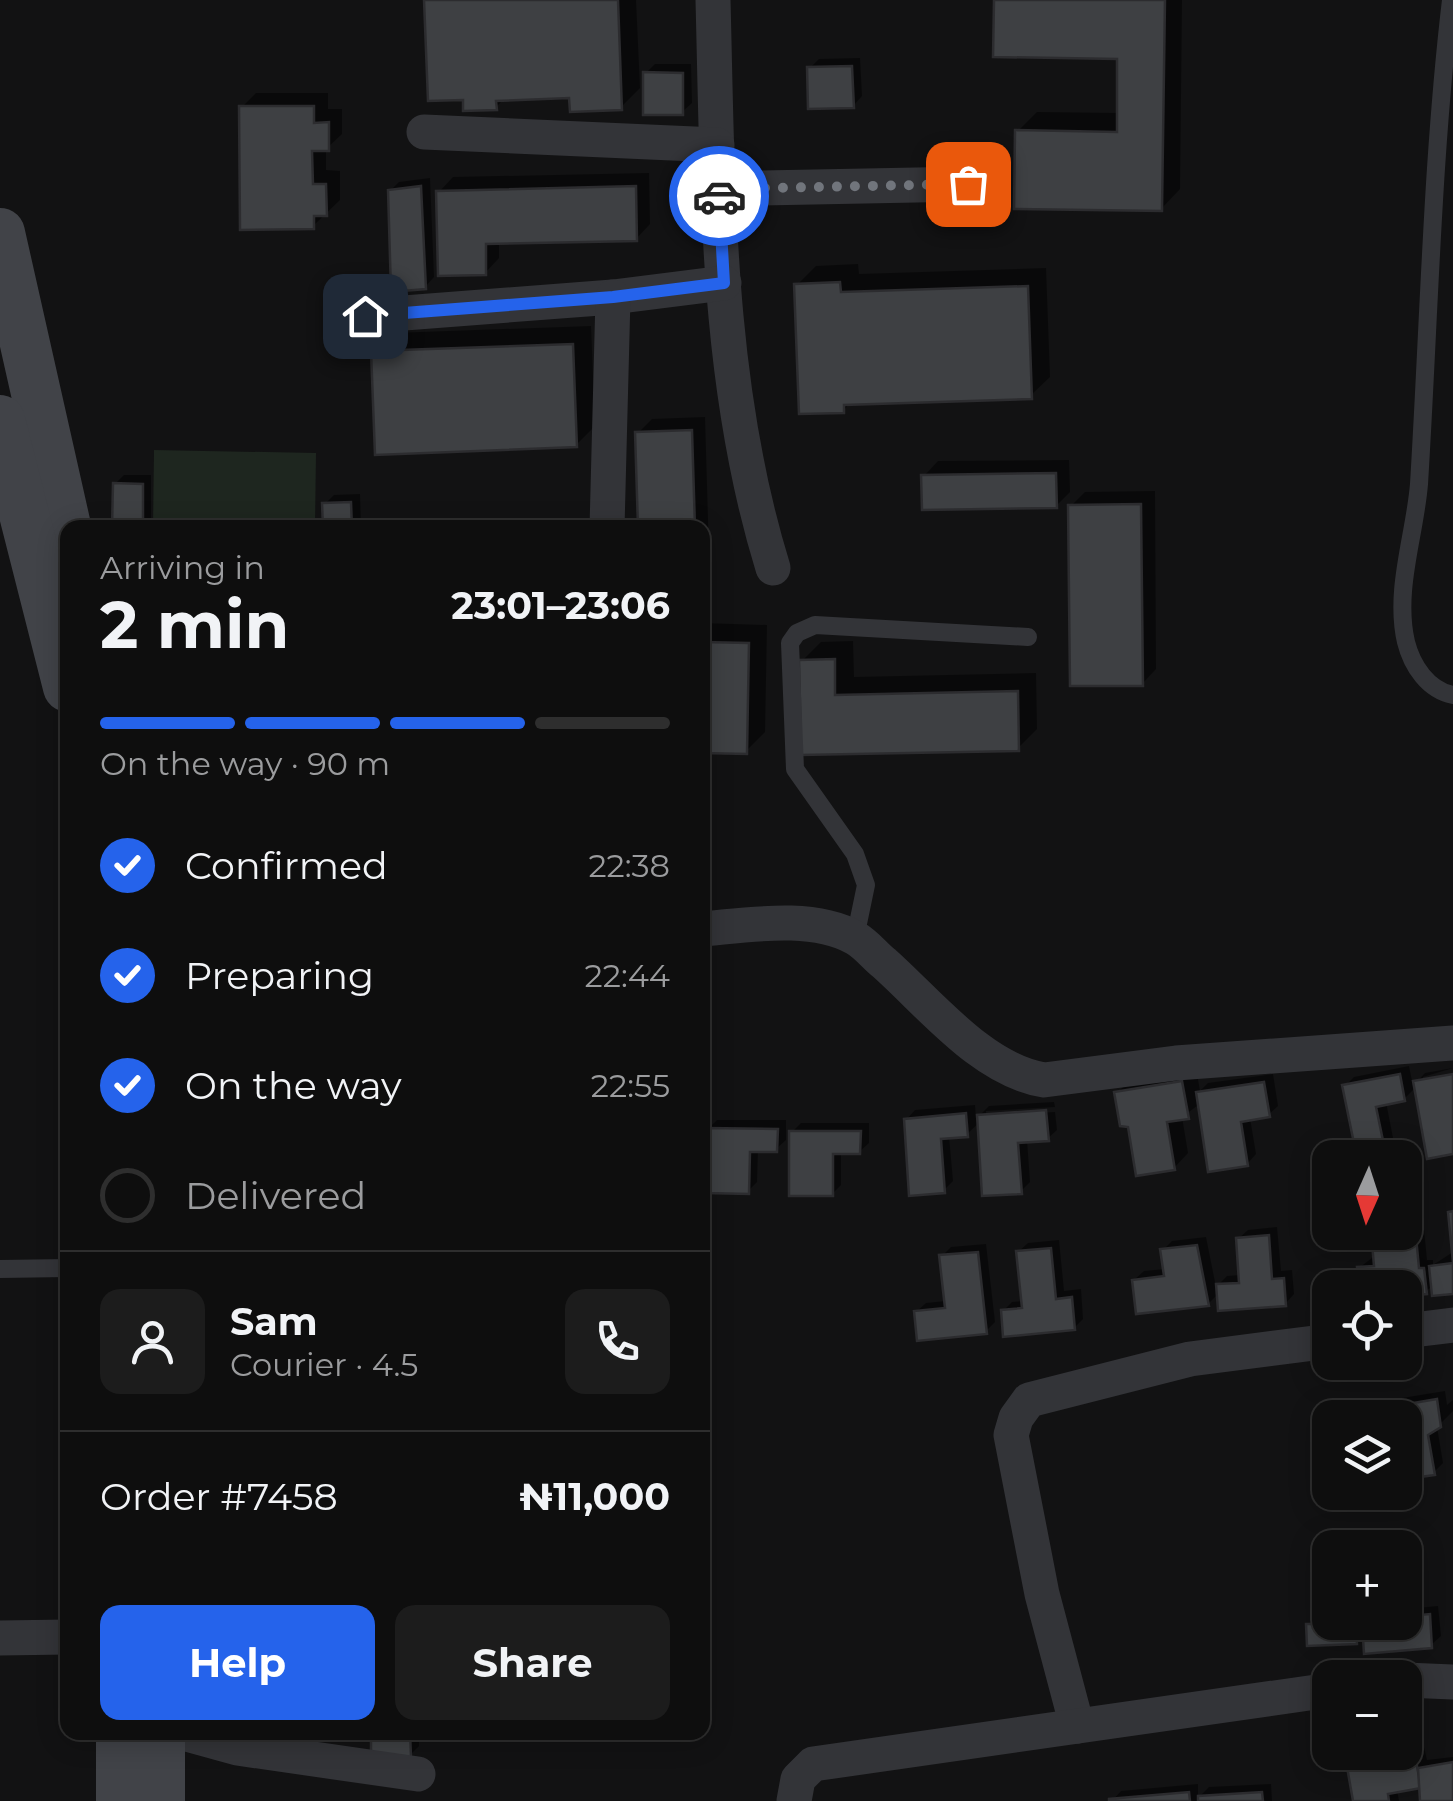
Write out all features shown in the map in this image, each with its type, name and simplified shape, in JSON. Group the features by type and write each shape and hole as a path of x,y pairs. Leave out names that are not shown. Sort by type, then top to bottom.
{"street":[{"path":"713,0 718,189 739,434 752,501 772,568"},
{"path":"424,132 717,146"},
{"path":"718,189 968,184"},
{"path":"0,232 65,520"},
{"path":"365,316 613,297 724,283"},
{"path":"608,520 613,297"},
{"path":"0,420 60,656"},
{"path":"710,928 768,923 812,926 855,938 996,1062 1025,1077 1044,1080 1176,1063 1453,1043"},
{"path":"1422,1329 1453,1324"},
{"path":"1078,1726 1042,1594 1011,1435 1016,1418 1029,1400 1190,1360 1312,1343"},
{"path":"0,1638 60,1636"},
{"path":"1422,1681 1453,1682"},
{"path":"794,1801 798,1779 813,1764 1312,1693"},
{"path":"121,1801 122,1740"},
{"path":"160,1740 160,1801"},
{"path":"208,1740 237,1748 418,1774"}],"lane":[{"path":"1451,0 1433,157 1434,246 1417,503 1405,584 1406,640 1418,670 1438,692 1453,695"},
{"path":"855,938 866,886 855,854 795,769 790,644 797,633 816,626 1028,637"},
{"path":"0,1269 60,1268"}],"shaded area":[{"path":"154,450 316,453 315,520 153,520"}],"building":[{"path":"424,0 618,0 622,110 570,112 569,98 496,101 497,110 463,111 463,100 428,101"},
{"path":"994,0 1165,0 1162,211 1014,209 1015,130 1117,132 1117,59 993,57"},
{"path":"852,66 854,108 808,109 807,67"},
{"path":"643,72 683,73 683,115 643,115"},
{"path":"239,106 314,106 314,123 329,122 329,151 312,151 313,184 326,184 327,216 314,216 314,229 240,230"},
{"path":"421,186 426,289 391,292 388,190"},
{"path":"636,186 637,241 486,244 486,275 438,276 436,191"},
{"path":"840,282 841,292 1028,286 1032,399 844,405 844,413 799,414 794,284"},
{"path":"573,344 577,447 375,455 371,351"},
{"path":"692,430 695,520 638,520 635,432"},
{"path":"1056,473 1057,508 922,510 921,475"},
{"path":"113,483 143,484 143,520 112,520"},
{"path":"351,502 352,520 323,520 322,503"},
{"path":"1141,504 1143,686 1070,686 1068,505"},
{"path":"710,642 749,643 747,754 710,753"},
{"path":"835,659 835,695 1018,691 1019,751 801,755 799,660"},
{"path":"1400,1074 1405,1101 1376,1107 1383,1140 1353,1140 1342,1085"},
{"path":"1453,1074 1453,1154 1427,1159 1413,1081"},
{"path":"1182,1081 1189,1119 1167,1122 1175,1170 1136,1176 1128,1127 1120,1126 1114,1092"},
{"path":"1264,1082 1270,1117 1241,1122 1248,1166 1208,1172 1196,1092"},
{"path":"1046,1110 1049,1141 1018,1143 1022,1194 982,1196 977,1115"},
{"path":"966,1113 968,1137 941,1139 945,1193 909,1196 904,1119"},
{"path":"710,1128 778,1129 777,1152 750,1152 749,1194 710,1193"},
{"path":"789,1131 861,1131 860,1154 833,1154 833,1196 789,1196"},
{"path":"1453,1211 1453,1263 1448,1212"},
{"path":"1269,1235 1272,1279 1284,1278 1286,1306 1218,1311 1216,1284 1239,1283 1236,1238"},
{"path":"1197,1245 1209,1306 1136,1314 1132,1280 1164,1276 1160,1249"},
{"path":"1051,1248 1056,1299 1072,1297 1075,1330 1003,1337 1001,1310 1022,1308 1016,1251"},
{"path":"1373,1250 1417,1250 1419,1268 1424,1268 1427,1294 1422,1294 1422,1270 1357,1270 1374,1266"},
{"path":"978,1252 987,1334 917,1341 914,1311 945,1308 939,1255"},
{"path":"1453,1263 1453,1294 1432,1296 1429,1266"},
{"path":"1437,1399 1441,1427 1428,1435 1435,1475 1422,1477 1422,1402"},
{"path":"1430,1614 1432,1648 1364,1654 1363,1640 1422,1640 1422,1615"},
{"path":"1306,1624 1312,1624 1312,1640 1357,1640 1357,1644 1307,1646"},
{"path":"371,1740 410,1740 411,1757 371,1758"},
{"path":"1453,1762 1453,1801 1420,1801 1418,1770"},
{"path":"1348,1770 1418,1770 1421,1788 1388,1794 1389,1801 1353,1801"},
{"path":"1189,1792 1190,1801 1109,1801 1109,1799"},
{"path":"1262,1792 1263,1801 1198,1801 1198,1796"}],"way so far":[{"path":"719,196 718,189 968,184"}],"route":[{"path":"365,316 613,297 724,283 719,196"}]}
